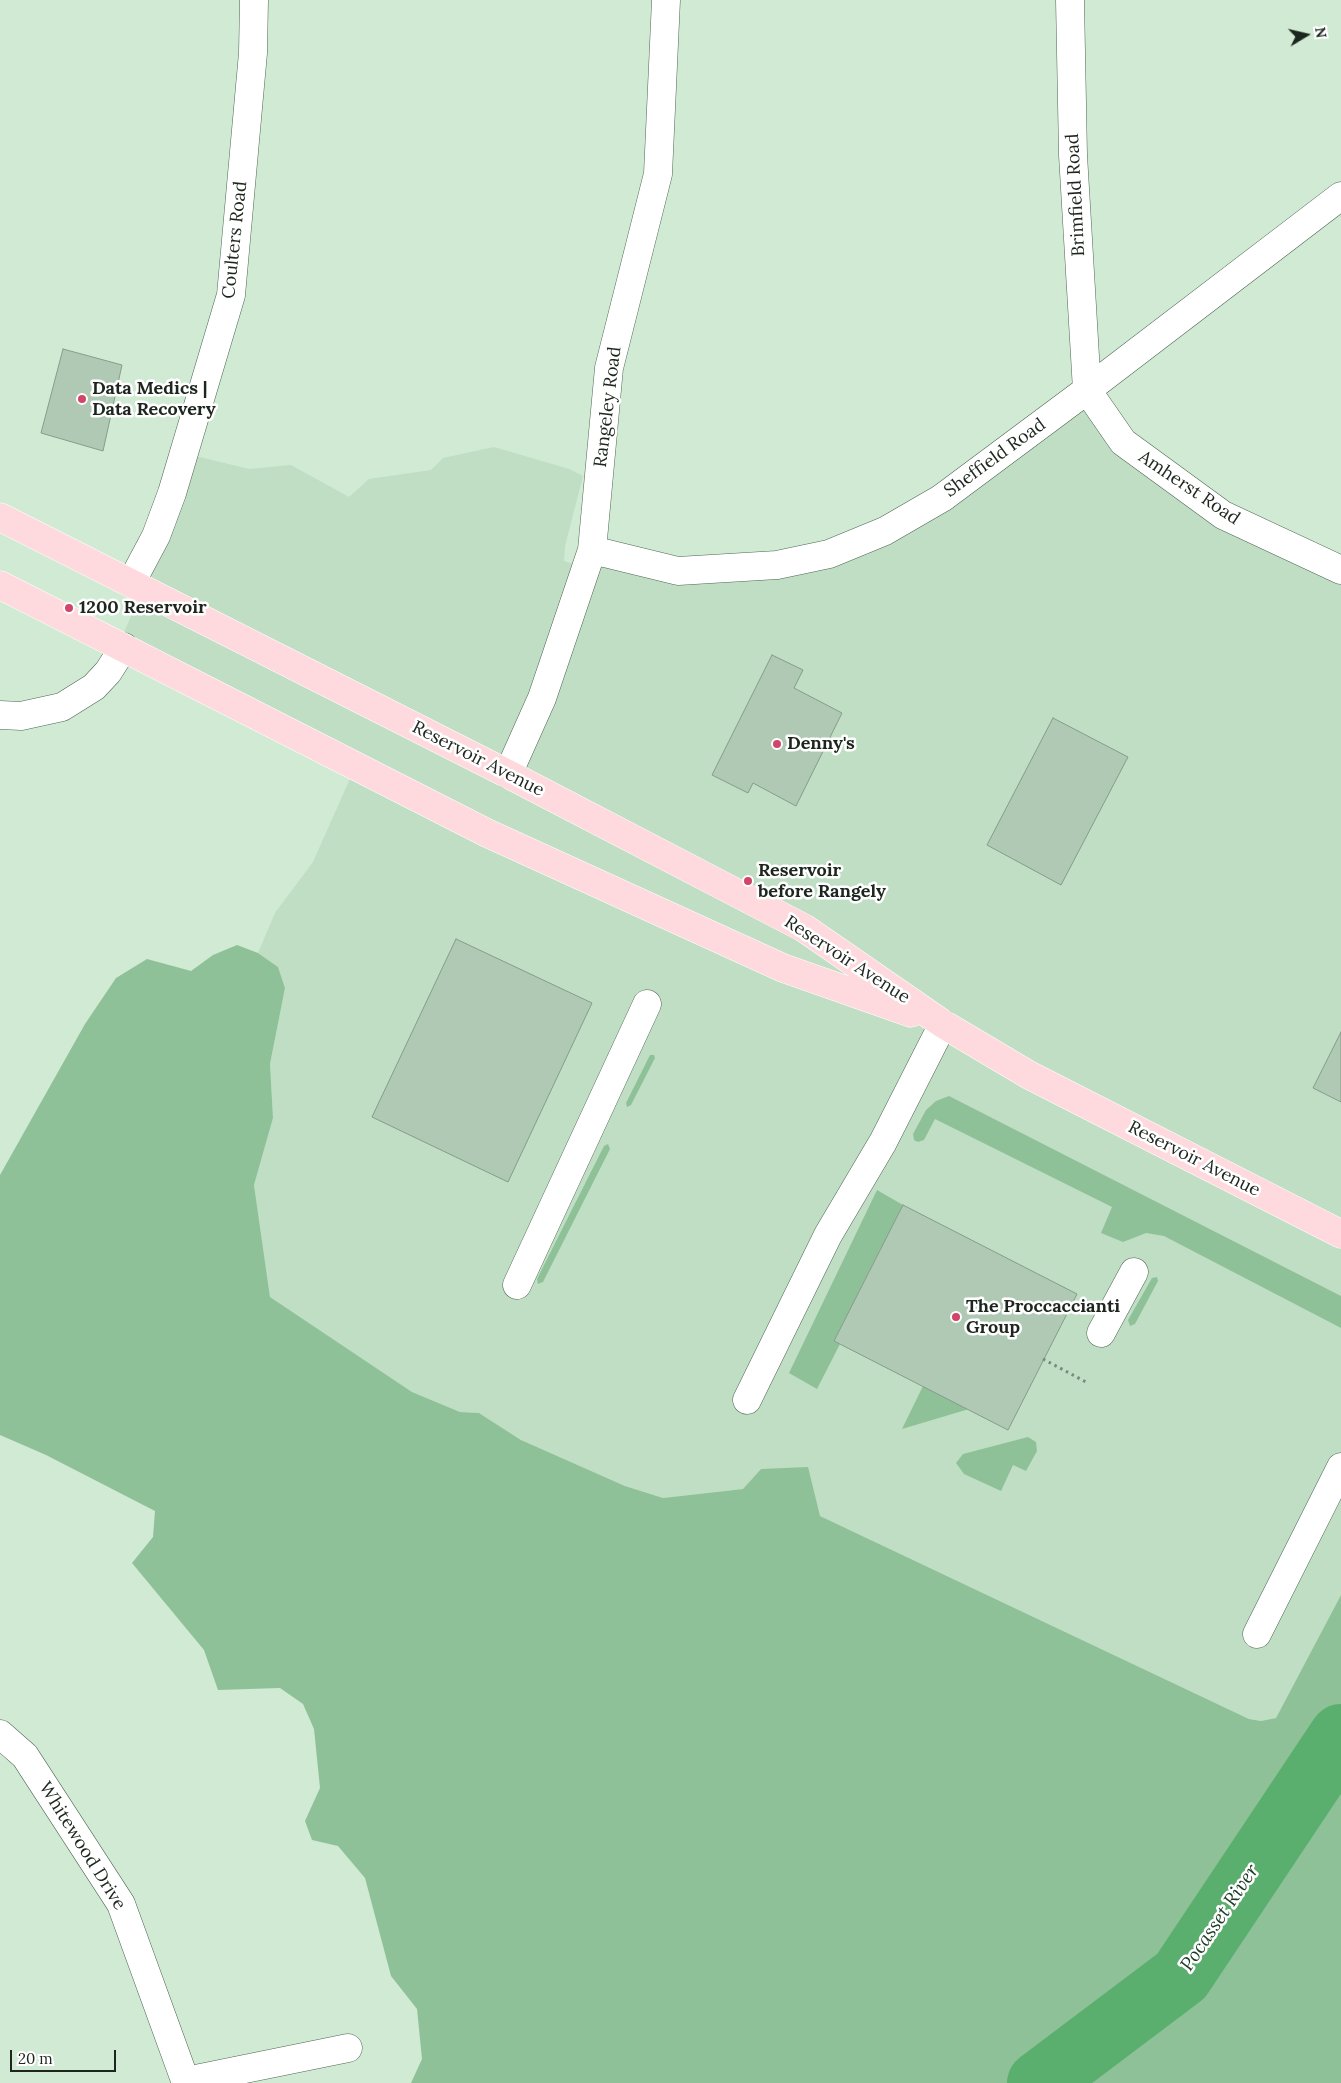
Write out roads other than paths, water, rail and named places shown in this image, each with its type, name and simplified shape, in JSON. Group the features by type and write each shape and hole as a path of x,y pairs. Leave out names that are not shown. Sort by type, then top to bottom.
{"main road":[{"name":"Reservoir Avenue","path":"0,517 508,774 804,928 943,1024 1029,1075 1341,1234"},
{"name":"Reservoir Avenue","path":"0,585 496,837 783,968 943,1024"}],"street":[{"name":"Coulters Road","path":"131,583 153,544 172,494 231,295 253,53 254,0"},
{"name":"Rangeley Road","path":"508,774 542,698 592,550 609,368 658,174 666,0"},
{"name":"Brimfield Road","path":"1070,0 1072,155 1087,390"},
{"name":"Sheffield Road","path":"592,550 678,571 777,565 829,554 885,531 942,498 1341,196"},
{"name":"Amherst Road","path":"1087,390 1123,442 1223,515 1341,570"},
{"path":"0,715 21,716 62,707 94,687 108,672 124,647"},
{"path":"517,1285 647,1004"},
{"path":"747,1400 828,1235 883,1142 943,1024"},
{"path":"1101,1333 1134,1272"},
{"path":"1257,1634 1341,1467"},
{"name":"Whitewood Drive","path":"0,1734 25,1756 121,1904 186,2082"},
{"path":"186,2082 348,2048"}],"waterway":[{"name":"Pocasset River","path":"1039,2083 1181,1976 1341,1736"}],"place":[{"name":"Data Medics | Data Recovery","path":"82,399"},
{"name":"1200 Reservoir","path":"69,608"},
{"name":"Denny's","path":"777,744"},
{"name":"Reservoir before Rangely","path":"748,881"},
{"name":"The Proccaccianti Group","path":"956,1317"}]}
